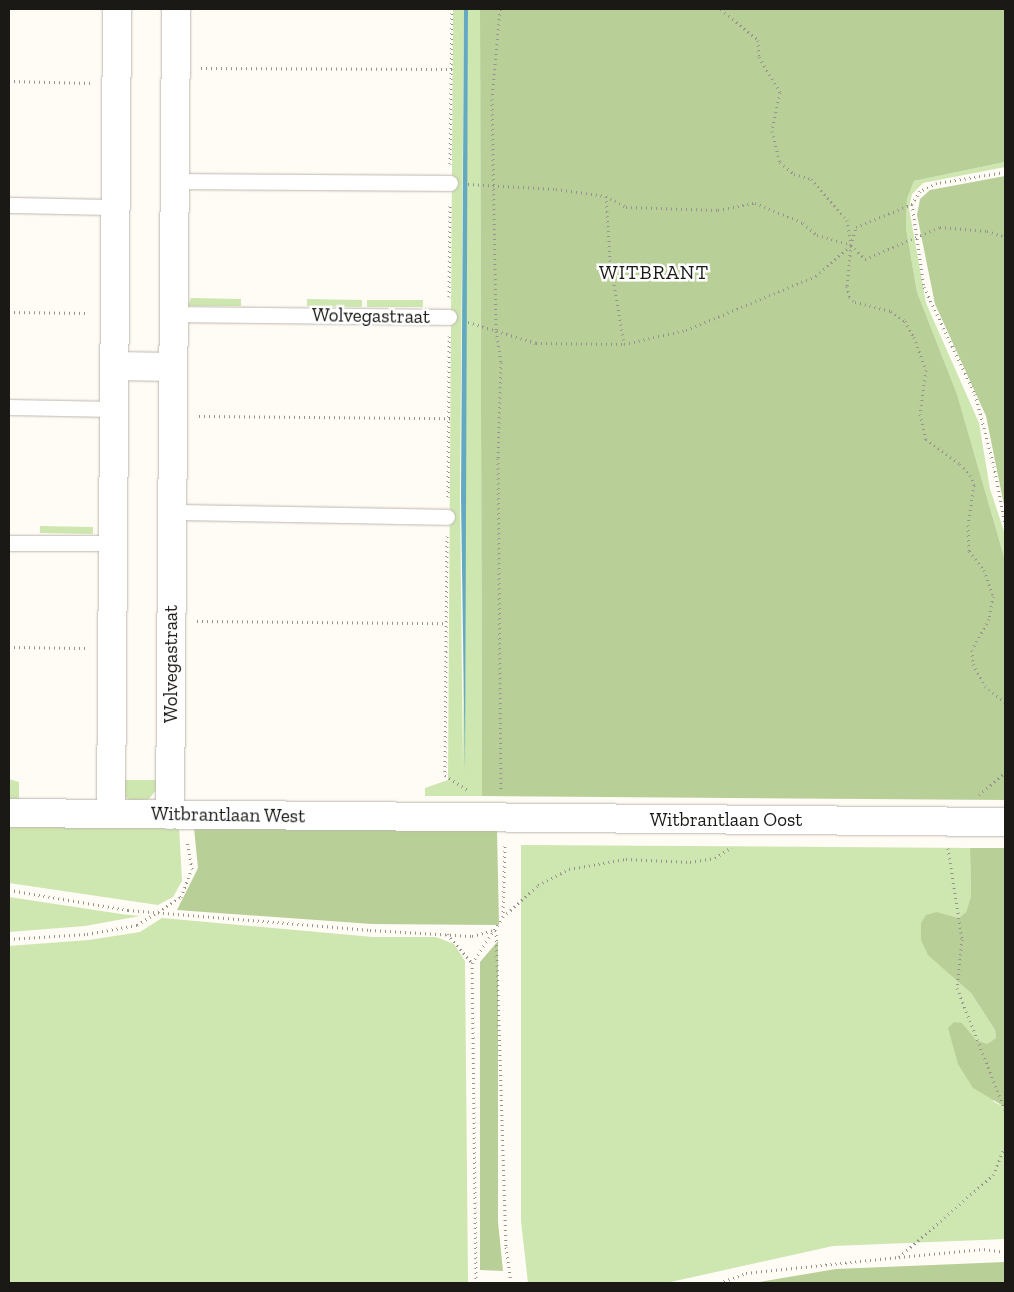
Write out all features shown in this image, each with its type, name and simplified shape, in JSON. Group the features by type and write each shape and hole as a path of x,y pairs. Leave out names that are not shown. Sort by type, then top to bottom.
{"street":[{"path":"111,813 114,207 117,9"},
{"name":"Wolvegastraat","path":"176,9 172,621 177,815"},
{"path":"114,366 173,366"},
{"name":"Witbrantlaan West","path":"9,813 446,818"},
{"name":"Witbrantlaan Oost","path":"446,818 1005,822"}],"lane":[{"path":"175,181 450,183"},
{"path":"9,205 114,207"},
{"name":"Wolvegastraat","path":"174,314 449,316"},
{"path":"9,407 114,409"},
{"path":"172,512 448,517"},
{"path":"9,542 113,543"}],"path":[{"path":"452,9 450,418 445,775 468,791"},
{"path":"500,9 492,99 496,331 501,362 498,780 506,819 503,917"},
{"path":"721,9 758,40 759,57 777,85 780,101 772,131 780,162 794,174 811,179 830,200 847,220 851,245"},
{"path":"176,68 452,69"},
{"path":"9,82 116,83"},
{"path":"1005,172 937,183 920,192 912,204 856,227 851,245 847,286 849,297 855,302 891,311 904,321 926,370 920,414 926,439 960,464 970,475 974,485 968,525 969,550 984,570 993,596 989,619 972,650 973,664 985,686 1005,702"},
{"path":"450,183 494,185 606,196 626,207 718,210 755,203 803,223 817,235 851,245 865,260 940,227 987,231 1005,237"},
{"path":"606,196 610,260 624,344"},
{"path":"912,204 924,287 975,394 994,466 1005,524"},
{"path":"449,316 536,344 624,344 686,330 785,291 816,276 851,245"},
{"path":"9,312 114,313"},
{"path":"173,416 450,418"},
{"path":"172,621 446,623"},
{"path":"9,647 112,649"},
{"path":"9,939 87,934 137,925 161,912 181,897 190,882 192,869 183,828 177,815"},
{"path":"476,1283 472,963 503,917 538,885 591,863 626,859 690,862 714,858 746,836 754,820"},
{"path":"944,822 962,939 958,988 1005,1110"},
{"path":"9,890 128,910 370,930 472,936 496,930"},
{"path":"496,930 505,1230 511,1283"},
{"path":"447,934 472,963"},
{"path":"899,1257 993,1175 1005,1147"},
{"path":"719,1283 746,1273 984,1250 1005,1252"}],"green space":[{"path":"453,9 464,9 460,498 463,770 468,9 480,9 482,796 425,796 425,788 448,780"},
{"path":"480,9 1005,9 1005,162 914,181 907,199 906,228 917,292 957,394 1005,560 1005,800 482,796"},
{"path":"1005,162 1005,167 923,183 912,194 909,208 926,303 979,423 990,489 1005,534 1005,560 957,394 917,292 906,228 907,199 914,181"},
{"path":"1005,176 1005,510 986,416 935,304 917,215 920,199 930,190"},
{"path":"191,298 241,299 241,306 188,306"},
{"path":"307,299 362,300 362,307 307,306"},
{"path":"367,300 423,300 423,307 367,307"},
{"path":"40,526 93,527 93,534 40,533"},
{"path":"9,779 19,782 19,800 9,800"},
{"path":"120,780 158,780 157,789 149,799 131,801 124,796"},
{"path":"9,825 179,826 182,881 173,897 158,905 9,883"},
{"path":"194,828 497,830 499,925 372,924 177,910 198,868"},
{"path":"521,845 970,848 971,896 966,912 959,918 937,912 952,976 971,993 995,1030 996,1038 987,1044 976,1041 962,1023 994,1102 1005,1107 1005,1239 833,1246 666,1283 528,1283 521,1221"},
{"path":"970,848 1005,848 1005,1107 973,1088 958,1064 948,1028 954,1022 962,1023 976,1040 987,1044 996,1038 995,1030 971,993 928,955 921,940 921,923 926,915 937,912 959,918 966,912 971,896"},
{"path":"9,897 140,916 85,926 9,932"},
{"path":"162,918 373,937 436,937 454,944 465,961 468,1283 9,1283 9,946 89,940 140,932"},
{"path":"498,941 498,1222 503,1271 480,1270 480,962"},
{"path":"1005,1262 1005,1283 753,1283 836,1269"}],"water":[{"path":"464,9 468,9 465,772 461,498"}],"district":[{"name":"WITBRANT","path":"654,272"}]}
